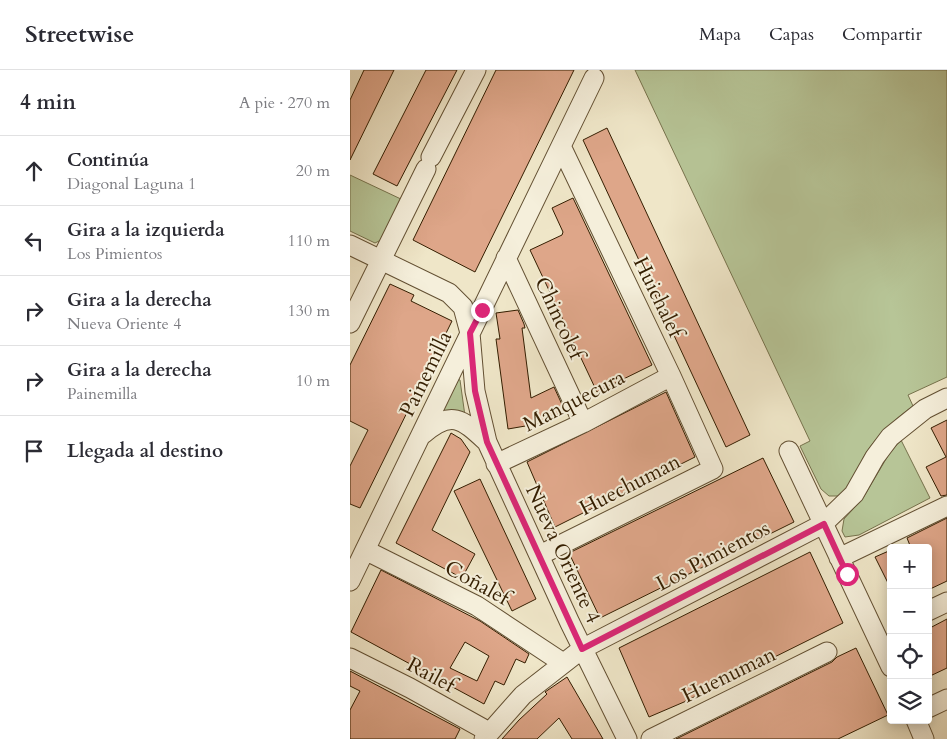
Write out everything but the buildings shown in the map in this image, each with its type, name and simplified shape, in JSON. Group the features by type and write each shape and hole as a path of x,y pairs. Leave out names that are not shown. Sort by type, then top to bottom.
{"street":[{"path":"350,323 428,163 476,70"},
{"name":"Painemilla","path":"350,581 594,78"},
{"name":"Huichalef","path":"561,146 671,376 713,469"},
{"name":"Nueva Oriente 4","path":"350,245 455,298 463,308 470,333 475,391 487,442 582,649 626,739"},
{"name":"Chincolef","path":"506,258 584,423"},
{"name":"Manquecura","path":"496,464 584,423 671,376"},
{"name":"Los Pimientos","path":"486,736 523,695 582,649 824,524 854,494 875,457 890,437 912,418 947,398"},
{"name":"Nueva Oriente 4","path":"420,436 442,420 454,419 465,422 487,442"},
{"path":"789,451 840,558 883,632 887,650"},
{"name":"Huechuman","path":"540,555 713,469"},
{"path":"840,558 947,506"},
{"name":"Coñalef","path":"365,550 477,606 563,663"},
{"path":"932,609 947,602"},
{"name":"Huenuman","path":"651,739 827,652"},
{"name":"Railef","path":"350,658 410,688 486,736"},
{"path":"932,706 947,699"},
{"path":"918,724 924,739"}],"green space":[{"path":"635,70 947,70 947,377 908,395 913,406 876,439 866,453 851,482 839,496 829,496 821,489 800,446 810,441"},
{"path":"350,175 403,200 383,239 375,243 350,231"},
{"path":"458,379 460,380 465,416 442,412"},
{"path":"901,440 930,498 859,535 845,537 842,531 844,519 863,498 889,454"}],"route":[{"path":"482,310 470,333 475,391 487,442 582,649 824,524 847,574"}]}
